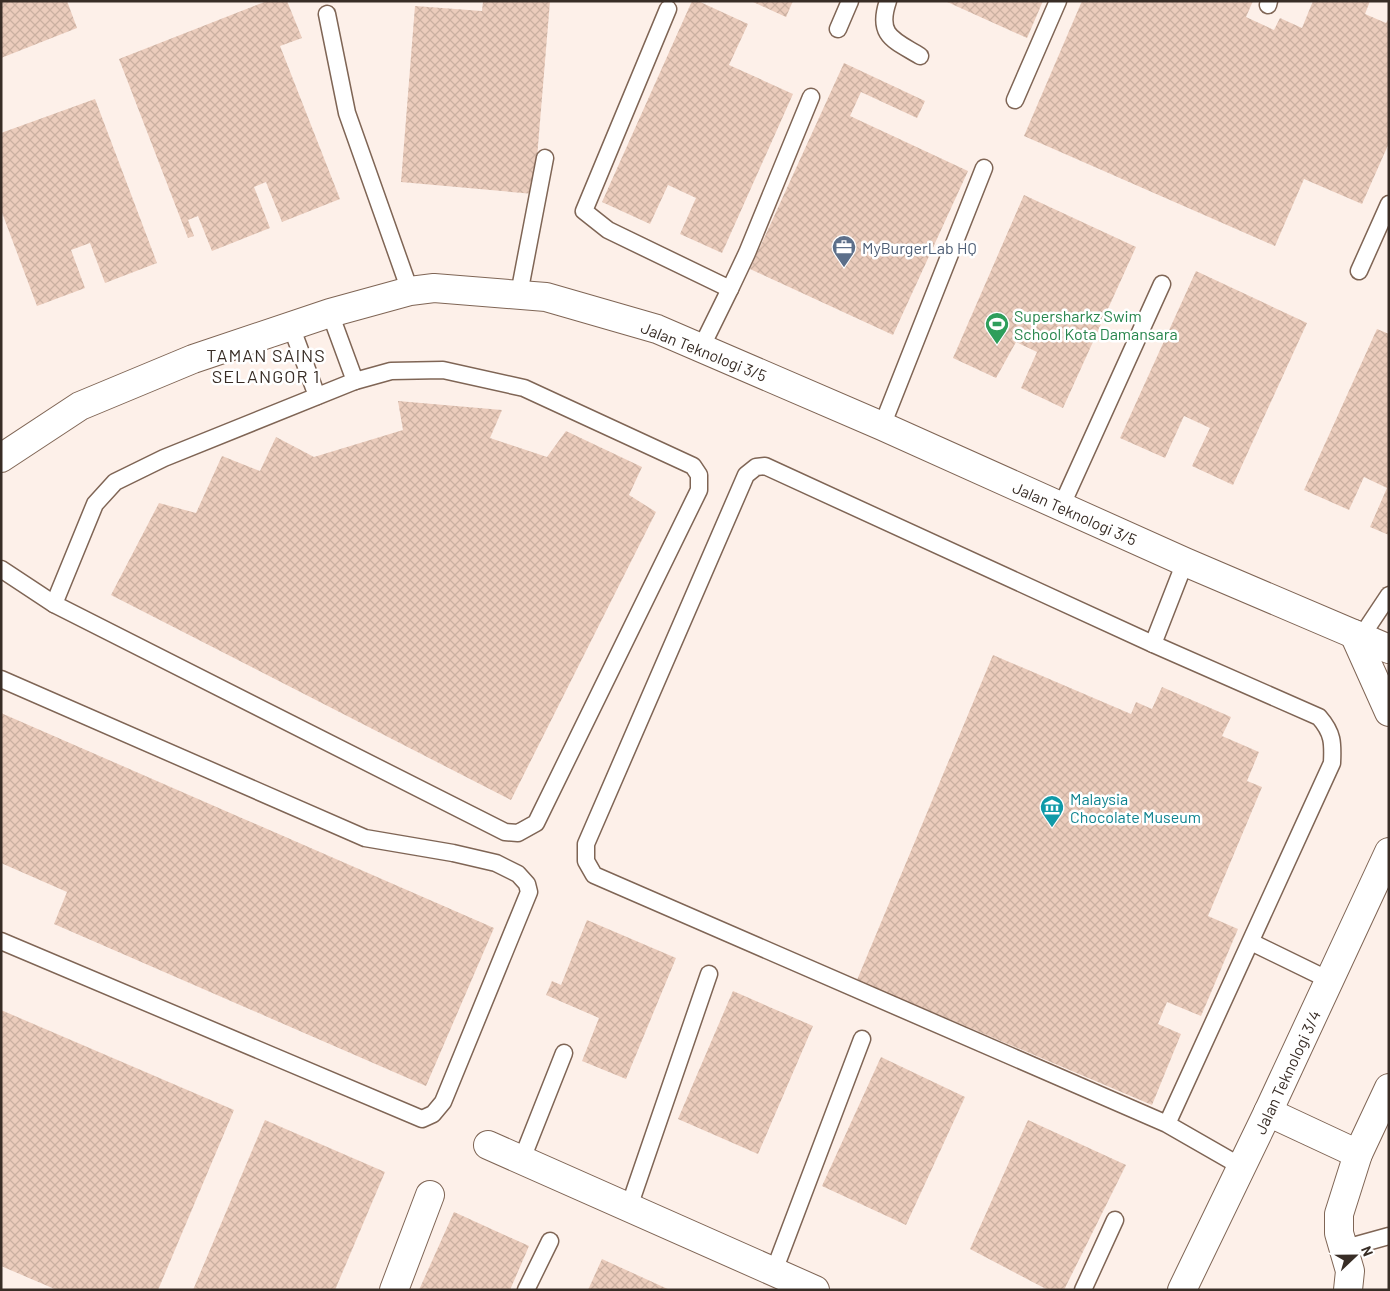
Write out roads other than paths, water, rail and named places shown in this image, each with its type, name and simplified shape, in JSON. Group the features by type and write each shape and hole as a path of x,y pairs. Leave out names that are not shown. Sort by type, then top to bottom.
{"street":[{"name":"Jalan Teknologi 3/5","path":"1,458 80,406 193,359 330,313 410,291 434,288 546,297 648,326 701,348 882,426 1184,562 1374,641"},
{"path":"1374,641 1389,712"},
{"name":"Jalan Teknologi 3/4","path":"1182,1290 1242,1167 1329,980 1381,886 1389,852"},
{"path":"1348,1290 1350,1271 1342,1249 1339,1233 1339,1214 1358,1154 1389,1088"},
{"path":"1268,1112 1358,1154"},
{"path":"488,1145 815,1290"},
{"path":"394,1290 430,1195"}],"lane":[{"path":"838,29 850,1"},
{"path":"888,1 883,15 885,29 892,39 920,56"},
{"path":"1016,100 1058,1"},
{"path":"668,9 584,211 608,230 730,289"},
{"path":"327,14 347,113 410,291"},
{"path":"701,348 750,244 811,96"},
{"path":"519,294 546,158"},
{"path":"882,426 984,168"},
{"path":"1359,271 1389,204"},
{"path":"1062,507 1162,284"},
{"path":"330,313 355,381"},
{"path":"291,326 317,396"},
{"path":"1,569 54,604 505,832 518,833 536,823 699,490 699,476 693,466 524,388 443,370 391,371 355,381 317,396 164,458 115,482 95,504 54,604"},
{"path":"1167,1124 1332,763 1333,743 1327,727 1319,717 1153,644 765,466 756,467 746,475 586,844 586,861 594,875 1167,1124 1242,1167"},
{"path":"1153,644 1184,562"},
{"path":"1374,641 1389,595"},
{"path":"1,679 366,838 453,853 496,863 518,874 527,884 529,892 443,1102 433,1114 422,1119 1,941"},
{"path":"1251,942 1329,980"},
{"path":"629,1207 709,974"},
{"path":"774,1271 862,1039"},
{"path":"522,1159 564,1053"},
{"path":"1083,1290 1115,1220"},
{"path":"1342,1249 1389,1236"},
{"path":"526,1290 550,1241"}],"place":[{"name":"MyBurgerLab HQ","path":"844,268"},
{"name":"Supersharkz Swim School Kota Damansara","path":"997,345"},
{"name":"Malaysia Chocolate Museum","path":"1052,828"}],"district":[{"name":"TAMAN SAINS SELANGOR 1","path":"266,365"}]}
